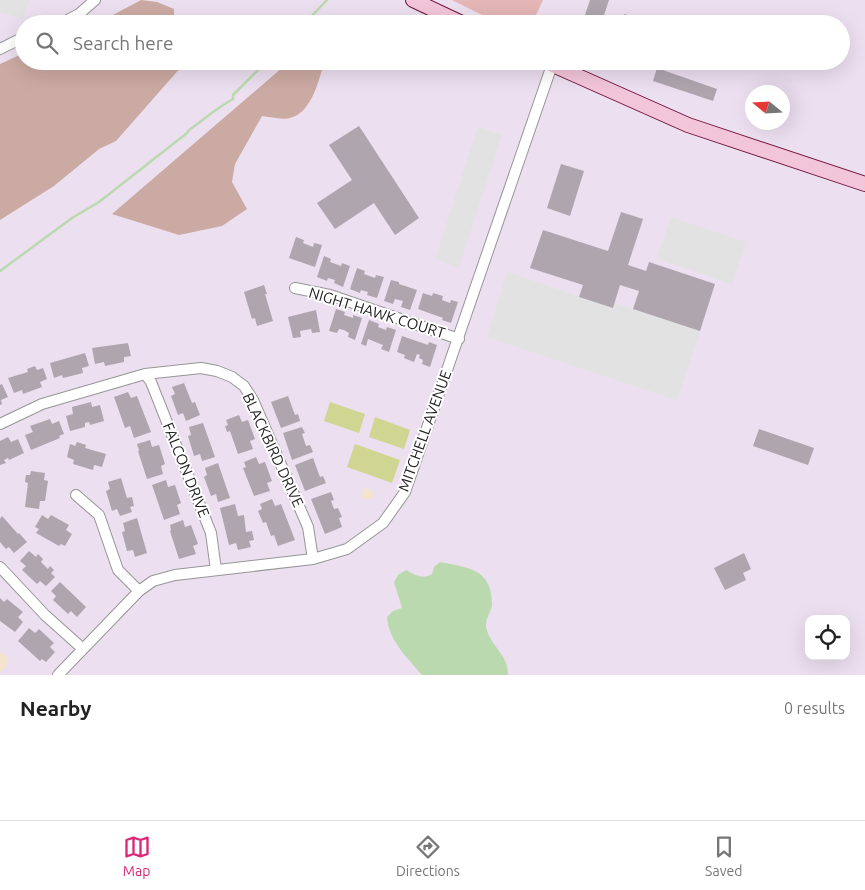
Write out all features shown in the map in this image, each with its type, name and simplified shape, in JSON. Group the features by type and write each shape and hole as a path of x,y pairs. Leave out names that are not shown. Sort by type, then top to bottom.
{"street":[{"path":"77,15 95,0"},
{"path":"413,0 445,15"},
{"path":"0,49 15,42"},
{"name":"MITCHELL AVENUE","path":"58,675 139,592 153,581 175,575 313,560 347,549 383,523 405,492 458,339 546,70"},
{"path":"564,70 695,128 865,184"},
{"name":"NIGHT HAWK COURT","path":"295,288 330,295 458,339"},
{"name":"BLACKBIRD DRIVE","path":"0,424 42,404 145,374 201,368 217,371 232,377 244,386 253,400 308,527 313,560"},
{"name":"FALCON DRIVE","path":"145,374 150,382 211,533 216,570"},
{"path":"76,495 99,515 118,570 139,592"},
{"path":"0,567 45,615 83,649"}],"shaded area":[{"path":"0,0 865,0 865,675 0,675"},
{"path":"0,0 29,0 24,15 15,15 15,17 0,12"},
{"path":"141,0 157,2 174,9 174,15 113,15"},
{"path":"452,0 543,0 536,15 482,15"},
{"path":"15,57 15,70 178,70 116,141 99,149 54,186 0,220 0,64"},
{"path":"280,70 322,70 312,98 303,111 287,119 262,116 235,164 232,182 247,209 222,226 179,235 112,214"},
{"path":"478,127 502,135 459,267 435,259"},
{"path":"671,217 746,242 732,284 657,259"},
{"path":"507,272 612,308 614,303 700,331 677,400 487,337"},
{"path":"330,402 365,414 359,433 324,421"},
{"path":"375,417 410,430 404,449 369,437"},
{"path":"355,444 400,460 392,483 347,467"},
{"path":"364,487 372,491 374,495 372,499 362,498"},
{"path":"440,562 469,568 483,577 488,584 492,605 486,621 486,627 491,640 506,662 508,675 422,675 395,641 388,626 387,617 393,611 402,608 394,582 398,575 406,570 419,576 429,576 432,574 434,567"},
{"path":"0,652 8,657 6,668 0,672"}],"building":[{"path":"590,0 609,0 604,15 585,15"},
{"path":"656,70 663,70 717,89 713,101 653,81"},
{"path":"359,126 419,218 395,235 374,203 335,229 317,203 352,180 329,145"},
{"path":"561,164 584,171 570,216 547,208"},
{"path":"621,212 643,219 628,265 646,271 649,262 715,284 700,331 633,309 639,291 620,285 613,308 579,297 583,285 530,268 543,230 608,251"},
{"path":"296,237 304,240 303,243 313,247 314,243 322,245 315,267 289,258"},
{"path":"324,256 331,259 330,262 341,266 342,263 350,266 343,287 334,283 335,280 328,278 327,281 317,277"},
{"path":"357,268 365,271 364,274 375,278 376,275 384,277 377,298 367,295 368,292 361,290 360,293 350,289"},
{"path":"391,280 417,290 410,310 401,307 403,301 395,299 393,304 384,301"},
{"path":"264,285 273,321 257,326 255,318 252,319 244,292"},
{"path":"423,293 432,296 433,293 443,296 442,300 450,303 451,300 458,302 451,323 418,309"},
{"path":"336,309 345,312 344,315 362,318 355,340 348,337 349,333 344,330 339,329 337,333 329,331"},
{"path":"316,310 320,332 312,333 311,329 300,331 301,337 293,338 288,317"},
{"path":"369,320 379,324 378,327 386,330 387,327 396,330 389,352 381,349 383,345 368,339 366,346 361,344"},
{"path":"402,336 428,345 429,342 437,345 430,367 422,364 423,360 419,358 420,355 417,354 414,362 404,358 405,355 397,352"},
{"path":"128,343 131,356 124,357 124,362 105,366 104,362 95,364 92,348"},
{"path":"85,353 89,366 82,368 83,373 63,378 62,375 54,378 50,363"},
{"path":"35,366 37,370 43,368 47,379 40,382 42,387 23,394 22,390 14,393 8,378 28,372 27,369"},
{"path":"184,383 192,403 195,402 200,415 186,421 183,413 178,415 171,396 175,394 172,387"},
{"path":"2,384 8,397 1,400 2,404 0,405 0,385"},
{"path":"128,392 131,398 137,396 151,432 134,438 130,426 125,428 114,397"},
{"path":"288,396 295,415 298,414 300,421 281,428 271,402"},
{"path":"91,402 92,407 100,405 104,421 90,425 89,422 85,423 85,427 70,431 66,416 73,414 72,407"},
{"path":"239,415 242,422 248,420 255,439 250,441 253,449 238,454 230,431 227,432 225,426 228,425 226,420"},
{"path":"50,419 52,424 59,421 64,434 59,436 60,438 31,450 25,435 33,432 30,426"},
{"path":"203,423 215,457 202,461 200,454 194,456 188,436 191,435 189,427"},
{"path":"302,427 305,433 302,434 306,446 310,445 313,452 292,460 283,433"},
{"path":"759,429 814,448 808,465 753,446"},
{"path":"8,437 11,442 18,439 24,453 9,460 8,458 4,460 6,463 0,465 0,441"},
{"path":"150,440 152,447 159,445 165,464 161,466 163,474 147,479 137,444"},
{"path":"77,442 86,445 85,448 106,454 102,467 94,465 93,470 73,464 74,460 67,457 70,444 75,446"},
{"path":"256,457 259,464 265,462 272,481 267,483 270,491 254,496 243,468 246,467 244,462"},
{"path":"313,458 320,477 323,476 326,483 305,491 295,465"},
{"path":"218,463 230,498 218,502 216,494 211,496 204,477 207,475 205,468"},
{"path":"31,471 45,473 44,480 48,481 45,501 40,501 39,509 25,507 28,483 25,482 26,475 30,475"},
{"path":"121,478 127,498 132,497 134,506 130,507 132,512 120,516 117,509 112,511 106,491 110,489 108,482"},
{"path":"166,480 168,487 175,485 181,503 177,505 180,514 164,520 152,485"},
{"path":"331,492 334,500 331,501 334,509 338,508 342,517 339,518 342,527 325,534 311,499"},
{"path":"272,499 275,506 281,504 295,540 278,546 274,535 271,536 266,522 263,523 258,511 262,509 260,504"},
{"path":"235,504 238,516 244,515 246,532 252,531 254,540 249,541 251,547 238,550 236,543 229,545 220,508"},
{"path":"42,515 48,519 51,515 69,525 66,530 72,534 65,546 61,544 59,546 36,533 39,529 35,527"},
{"path":"2,516 27,542 14,553 9,547 6,549 0,542 0,519"},
{"path":"137,518 147,553 135,557 133,550 127,551 122,532 125,531 123,523"},
{"path":"183,520 185,527 191,525 198,544 193,546 196,554 179,559 170,531 170,525"},
{"path":"29,551 36,557 38,554 43,559 41,562 48,569 50,566 54,570 51,573 55,577 46,586 40,581 37,584 22,570 26,566 20,561"},
{"path":"744,553 751,569 743,573 746,580 725,590 714,568"},
{"path":"60,582 86,607 77,617 71,611 68,614 53,600 56,596 51,591"},
{"path":"0,598 4,602 7,599 23,612 18,617 23,622 15,632 0,621"},
{"path":"29,628 35,633 39,629 54,643 50,647 55,652 46,662 42,659 40,661 18,641"}],"waterway":[{"path":"313,15 327,0"},
{"path":"0,271 72,218 99,202 189,130 233,99 233,95 258,70"}]}
